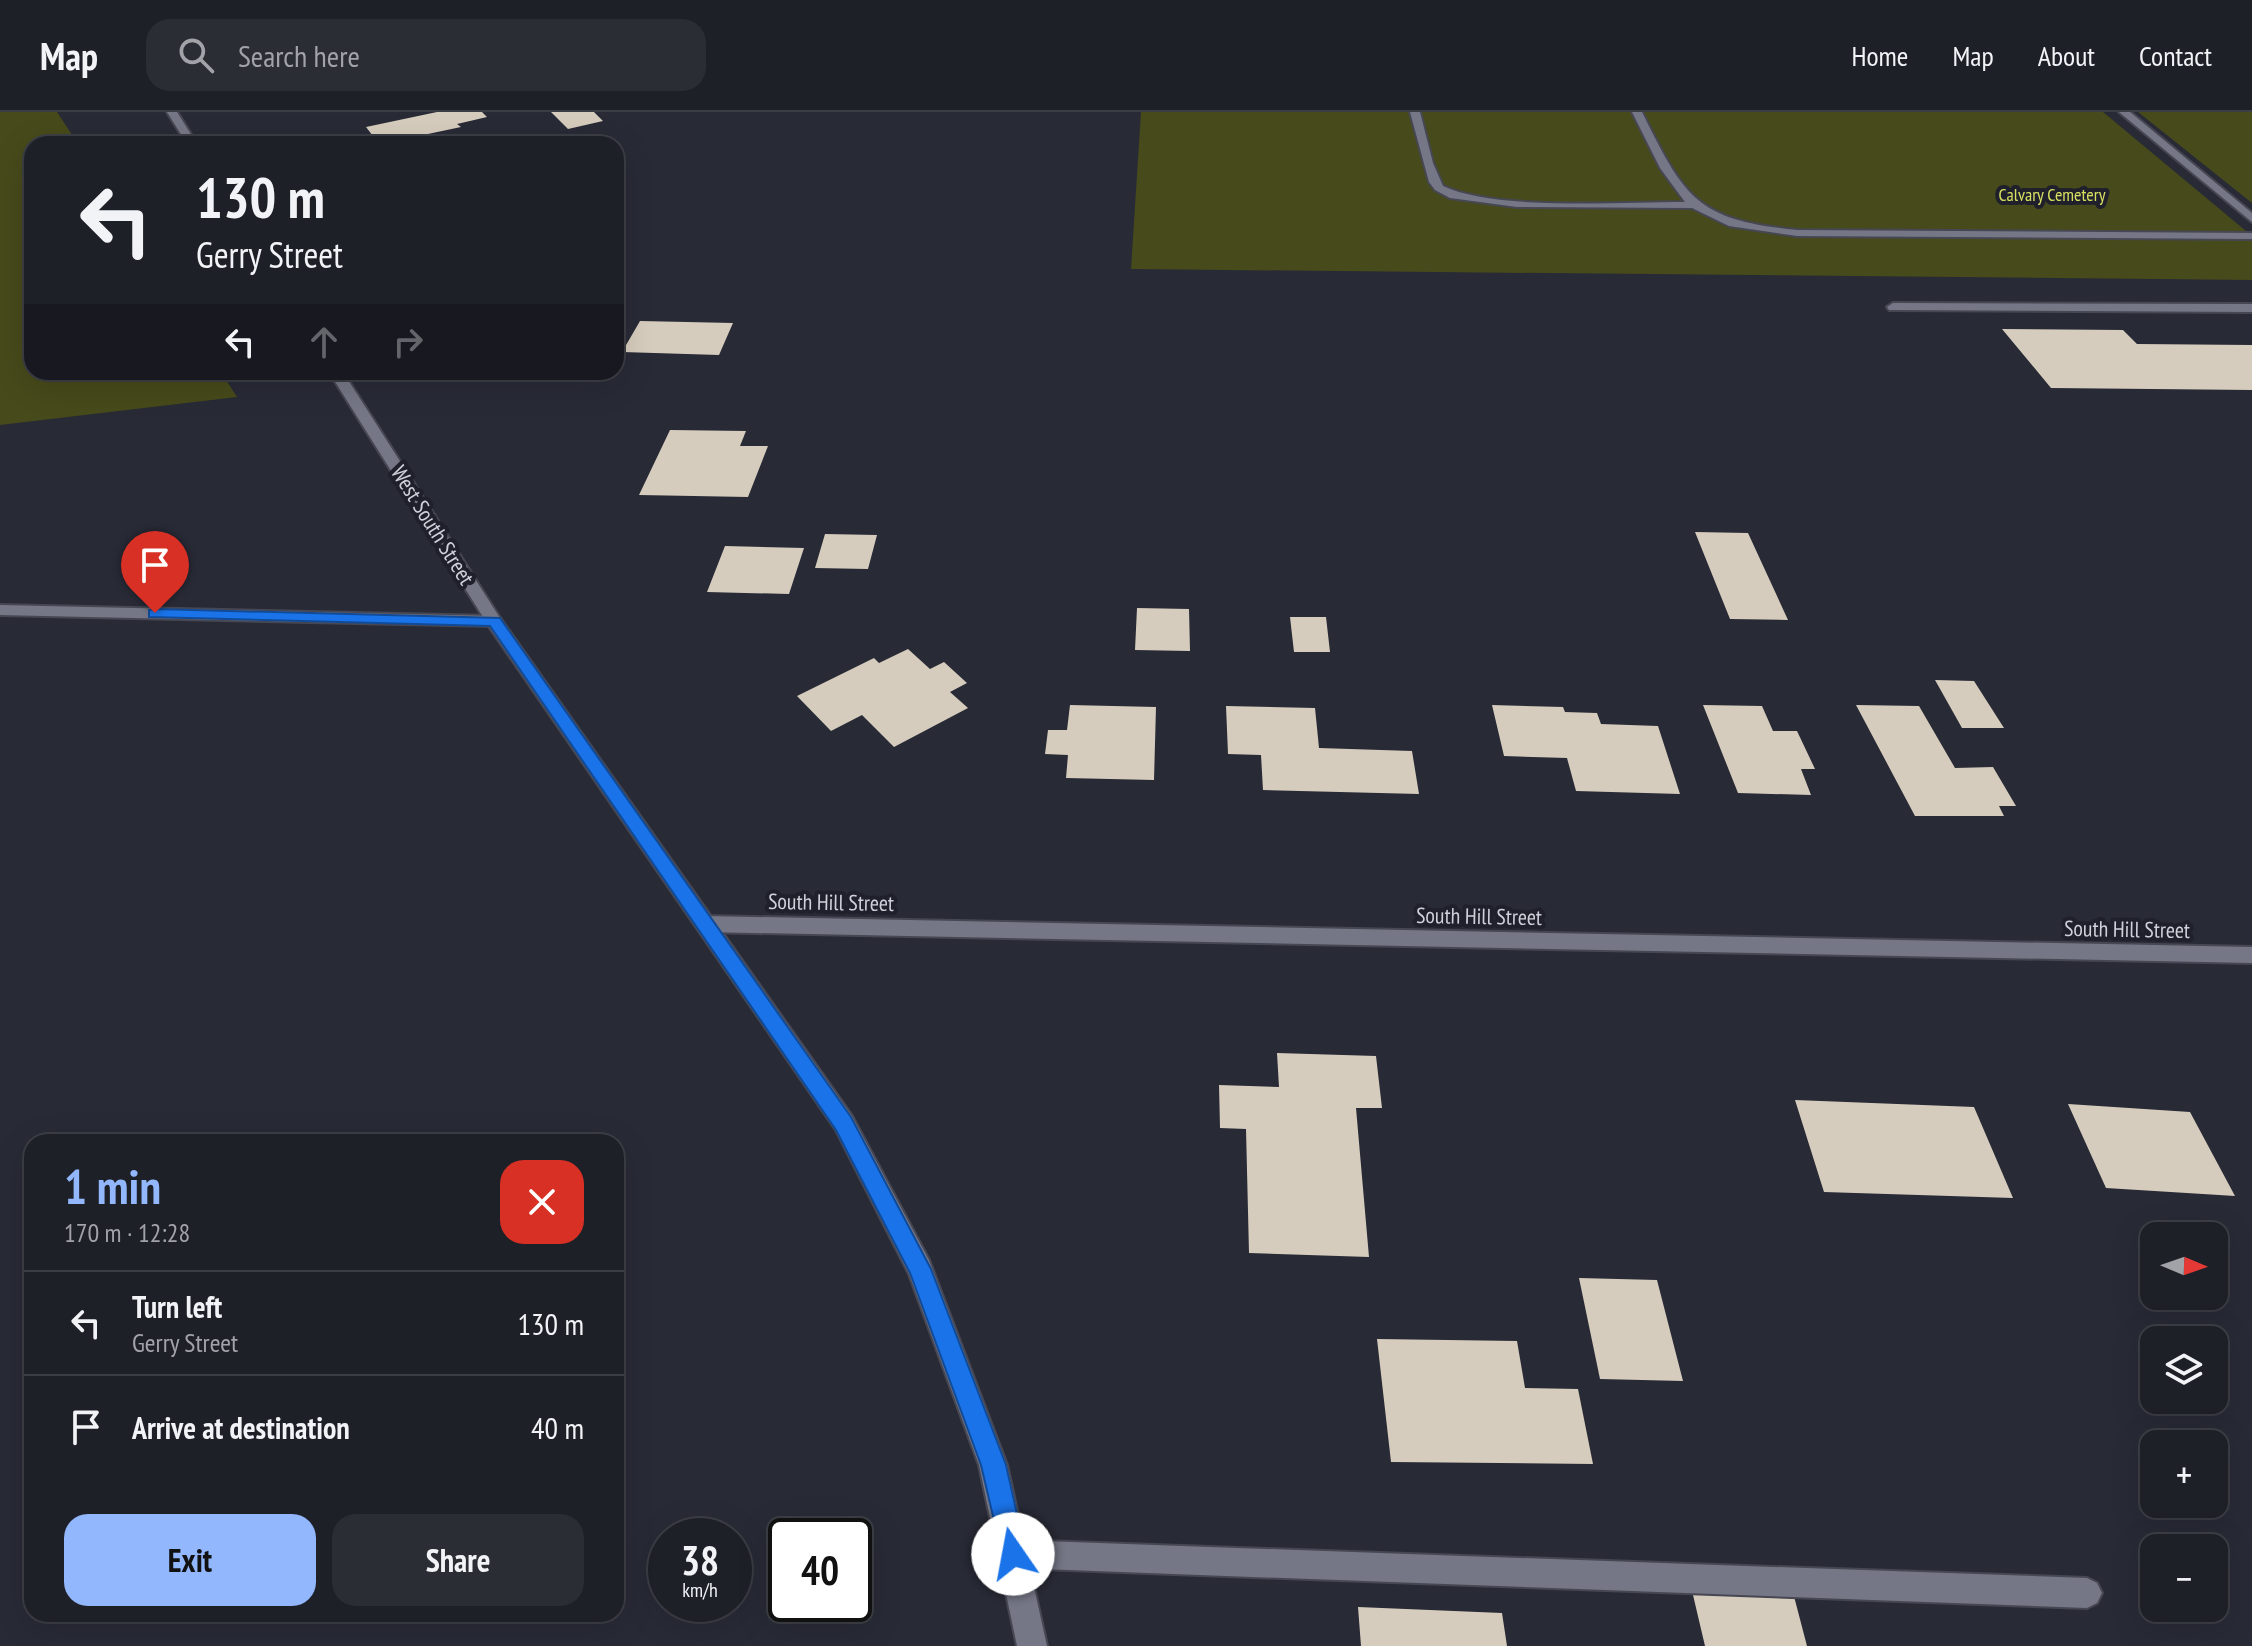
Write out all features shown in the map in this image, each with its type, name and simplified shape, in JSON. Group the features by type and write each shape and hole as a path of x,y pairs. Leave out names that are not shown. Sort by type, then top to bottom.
{"street":[{"path":"172,112 187,136"},
{"path":"1415,112 1435,182 1451,196 1497,202 1691,205"},
{"path":"1637,112 1665,170 1691,205 1720,221 1744,228 1797,233 2252,236"},
{"path":"2124,112 2252,219"},
{"path":"1893,307 2252,308"},
{"name":"West South Street","path":"341,380 494,621 844,1123 920,1269 993,1465 1032,1646"},
{"path":"0,610 494,621"},
{"name":"South Hill Street","path":"706,924 2252,955"},
{"path":"1013,1554 2087,1593"}],"green space":[{"path":"0,112 57,112 73,136 24,136 24,380 226,380 237,397 0,425"},
{"name":"Calvary Cemetery","path":"1141,112 2103,112 2252,236 2252,280 1131,269"},
{"path":"2138,112 2252,112 2252,203"}],"building":[{"path":"437,112 482,112 487,117 457,124 461,127 418,136 373,136 366,127"},
{"path":"551,112 594,112 603,121 568,129"},
{"path":"640,321 733,323 719,355 624,352"},
{"path":"2002,329 2123,330 2137,344 2252,345 2252,390 2051,388"},
{"path":"670,430 746,431 740,446 768,446 748,497 639,495"},
{"path":"1695,532 1748,533 1788,620 1730,619"},
{"path":"825,534 877,535 868,569 815,568"},
{"path":"725,546 804,548 789,594 707,592"},
{"path":"1137,608 1189,609 1190,651 1135,650"},
{"path":"1290,617 1326,617 1330,652 1294,652"},
{"path":"908,649 930,669 944,662 967,683 950,692 968,708 894,747 862,715 831,731 797,696 874,658 879,663"},
{"path":"1935,680 1974,681 2004,728 1962,728"},
{"path":"1070,705 1156,707 1154,780 1066,778 1068,755 1045,754 1048,730 1067,730"},
{"path":"1492,705 1563,707 1565,712 1597,713 1601,724 1658,726 1680,794 1576,791 1567,758 1504,756"},
{"path":"1703,705 1762,706 1773,731 1797,731 1815,769 1801,769 1811,795 1738,793"},
{"path":"1856,705 1919,706 1955,768 1993,767 2016,806 1999,806 2004,816 1915,816"},
{"path":"1226,706 1315,708 1319,748 1412,751 1419,794 1263,790 1261,755 1228,754"},
{"path":"1277,1053 1376,1056 1382,1108 1356,1108 1369,1257 1249,1253 1246,1129 1220,1128 1219,1085 1279,1087"},
{"path":"1795,1100 1974,1107 2013,1198 1824,1192"},
{"path":"2068,1104 2190,1112 2235,1196 2106,1188"},
{"path":"1579,1278 1657,1280 1683,1381 1600,1379"},
{"path":"1377,1339 1517,1341 1525,1388 1578,1389 1593,1464 1391,1462"},
{"path":"1689,1578 1790,1581 1807,1646 1705,1646"},
{"path":"1358,1607 1502,1613 1507,1646 1361,1646"}],"route":[{"path":"155,613 494,621 844,1123 920,1269 993,1465 1013,1554"}]}
